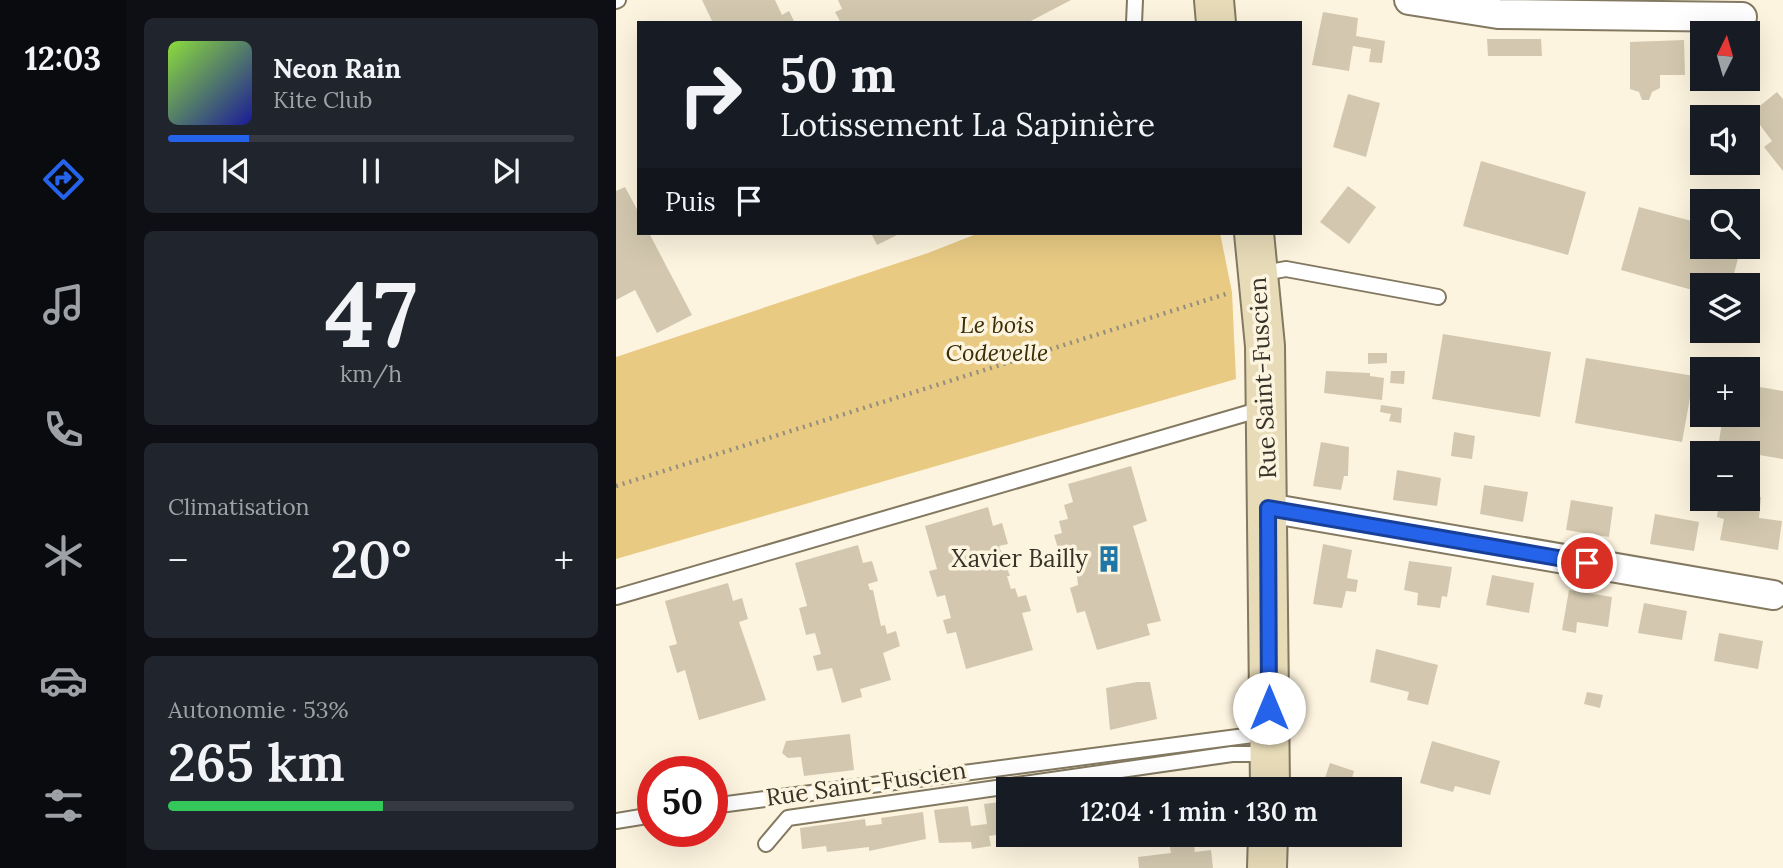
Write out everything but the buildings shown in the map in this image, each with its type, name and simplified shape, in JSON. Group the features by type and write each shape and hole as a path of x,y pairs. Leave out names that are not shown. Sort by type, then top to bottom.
{"main road":[{"path":"1214,0 1216,21"},
{"path":"1232,0 1234,21"},
{"name":"Rue Saint-Fuscien","path":"1254,235 1245,283 1266,408 1270,759"},
{"path":"1267,868 1268,847"}],"street":[{"path":"1409,0 1498,14 1742,17"},
{"path":"1268,508 1773,595"}],"lane":[{"path":"1134,21 1135,0"},
{"path":"1245,283 1286,269 1438,296"},
{"path":"616,597 1266,408"},
{"path":"766,844 789,818 1232,754 1270,759"},
{"name":"Rue Saint-Fuscien","path":"728,805 1270,759"},
{"path":"616,821 637,818"}],"path":[{"path":"616,486 1245,283"}],"green space":[{"name":"Le bois Codevelle","path":"974,235 1220,235 1232,292 1236,379 616,559 616,357 928,253"}],"place":[{"name":"Xavier Bailly","path":"1109,559"}],"route":[{"path":"1269,708 1268,508 1587,563"}]}
